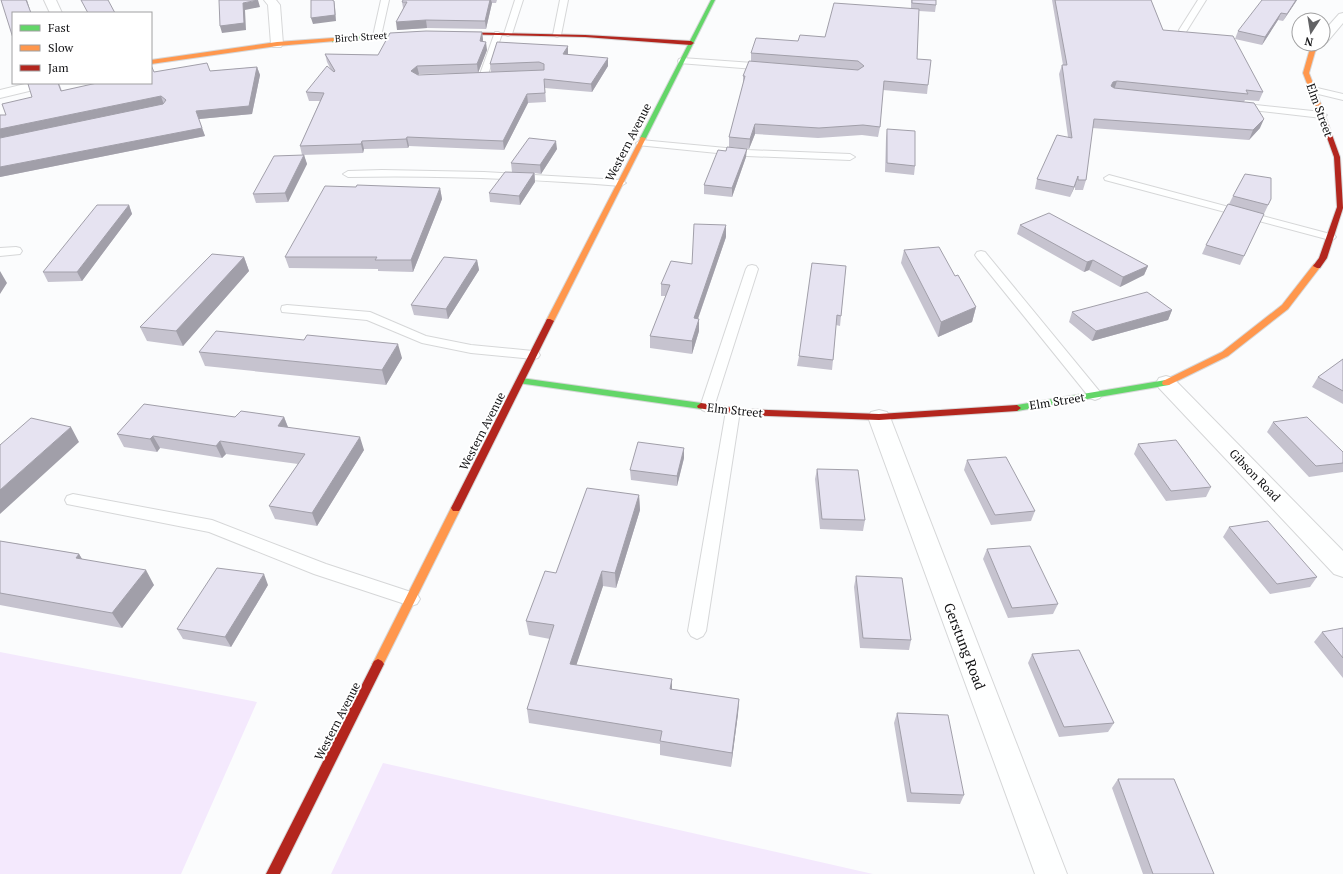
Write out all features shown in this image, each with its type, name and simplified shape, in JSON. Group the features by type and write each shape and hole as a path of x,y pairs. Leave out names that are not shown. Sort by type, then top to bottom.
{"street":[{"path":"50,0 56,12"},
{"path":"270,0 274,5 277,44"},
{"name":"Western Avenue","path":"273,874 713,0"},
{"path":"1331,29 1343,16"},
{"name":"Birch Street","path":"152,62 277,44 427,33"},
{"path":"443,33 557,35 691,43"},
{"name":"Elm Street","path":"521,381 733,411 878,417 1029,407 1166,383 1224,354 1285,308 1323,258 1340,207 1337,157 1306,73 1312,52"},
{"path":"0,94 40,84"},
{"name":"Gibson Road","path":"1166,383 1343,567"},
{"name":"Gerstung Road","path":"878,417 1051,874"}],"lane":[{"path":"377,36 385,0"},
{"path":"508,34 518,0"},
{"path":"557,35 564,0"},
{"path":"1183,30 1202,0"},
{"path":"482,77 498,34"},
{"path":"682,61 778,68"},
{"path":"1313,90 1343,97"},
{"path":"1229,106 1322,115"},
{"path":"641,142 747,152 850,157"},
{"path":"348,174 402,172 479,174 621,183"},
{"path":"1109,178 1330,237"},
{"path":"0,252 16,251"},
{"path":"981,255 1095,395"},
{"path":"707,407 752,269"},
{"path":"287,309 370,316 422,339 471,349 533,355"},
{"path":"697,631 733,411"},
{"path":"73,500 212,526 320,569 411,599"}],"shaded area":[{"path":"0,652 257,702 181,874 0,874"},
{"path":"383,763 873,874 331,874"}],"building":[{"path":"1,0 26,0 31,12 12,12 12,35"},
{"path":"81,0 108,0 114,12 87,12"},
{"path":"219,0 258,0 243,3 244,23 220,26"},
{"path":"311,0 334,1 335,15 311,18"},
{"path":"403,0 490,0 485,21 426,20 396,22 407,2 402,2"},
{"path":"912,0 936,0 936,5 912,3"},
{"path":"1055,0 1151,0 1163,30 1233,36 1263,92 1246,90 1248,94 1117,81 1113,82 1111,86 1114,88 1254,103 1264,119 1253,130 1094,119 1086,180 1078,180 1078,176 1074,187 1037,179 1057,135 1072,138 1062,65 1067,65"},
{"path":"1262,0 1296,0 1287,14 1281,13 1265,37 1238,31"},
{"path":"834,3 919,9 917,59 931,60 928,85 884,81 880,127 863,125 819,128 755,124 750,139 729,137 745,76 743,76 749,61 858,70 864,66 858,61 751,53 756,38 798,41 800,35 825,37"},
{"path":"426,31 482,32 480,41 486,42 477,64 417,66 411,71 418,75 544,70 544,64 539,62 490,64 497,42 568,46 563,54 608,58 591,84 544,79 545,93 527,94 503,141 407,137 406,139 362,141 361,144 300,146 324,93 306,92 327,66 334,72 335,71 325,54 378,55 390,33"},
{"path":"207,63 210,71 257,67 249,106 196,111 202,128 0,167 0,138 163,104 166,100 161,96 0,129 0,115 6,115 2,104 32,97 28,84 58,84 61,91 92,84 152,84 152,67 154,72"},
{"path":"887,129 915,131 915,166 887,163"},
{"path":"529,138 556,141 540,165 511,163"},
{"path":"727,147 747,149 732,188 704,185 718,150 726,151"},
{"path":"304,155 285,193 253,194 274,156"},
{"path":"505,172 534,173 519,196 489,193"},
{"path":"1245,174 1271,178 1271,199 1268,205 1233,196"},
{"path":"357,185 440,188 411,260 375,260 377,257 285,257 325,186 356,187"},
{"path":"1228,204 1264,214 1244,256 1206,245"},
{"path":"97,205 129,205 77,272 43,272"},
{"path":"1049,213 1148,266 1123,277 1093,260 1087,262 1020,225"},
{"path":"694,224 726,225 694,318 699,319 692,341 650,336 670,285 661,284 671,261 692,264"},
{"path":"939,247 955,276 958,275 976,307 941,322 904,250"},
{"path":"212,254 244,257 176,331 140,327"},
{"path":"444,257 477,260 446,309 411,305"},
{"path":"812,263 846,266 841,316 837,315 833,360 799,356"},
{"path":"1147,292 1172,310 1096,331 1072,312"},
{"path":"216,331 304,340 307,335 398,344 382,370 199,352"},
{"path":"1343,359 1343,391 1318,377"},
{"path":"144,404 235,417 241,411 284,417 278,426 360,437 312,513 269,506 305,454 220,441 216,446 153,436 150,439 117,434"},
{"path":"1307,417 1343,452 1343,463 1316,466 1273,422"},
{"path":"31,418 71,427 0,490 0,445"},
{"path":"1176,440 1211,487 1171,491 1138,444"},
{"path":"638,442 684,448 677,476 630,470"},
{"path":"1006,457 1035,511 995,515 967,460"},
{"path":"817,469 858,470 865,520 822,519"},
{"path":"587,488 639,495 615,573 602,571 570,664 672,679 670,689 739,699 732,753 660,741 662,731 527,709 554,625 526,621 545,571 556,573"},
{"path":"1268,521 1317,577 1277,584 1229,527"},
{"path":"0,541 79,554 76,558 146,570 112,613 0,593"},
{"path":"1030,546 1058,604 1012,608 987,549"},
{"path":"217,568 264,574 225,637 177,629"},
{"path":"856,576 902,578 911,640 863,638"},
{"path":"1343,628 1343,658 1322,632"},
{"path":"1079,650 1114,723 1064,727 1032,654"},
{"path":"897,713 948,715 964,795 911,793"},
{"path":"1118,779 1174,779 1214,874 1153,874"}],"traffic: fast":[{"path":"643,138 713,0"},
{"path":"333,40 418,34"},
{"path":"521,381 701,406"},
{"path":"1017,408 1166,383"}],"traffic: slow":[{"path":"152,62 277,44 333,40"},
{"path":"1312,52 1306,73 1319,107"},
{"path":"550,321 643,138"},
{"path":"1166,383 1225,354 1285,307 1317,266"},
{"path":"378,664 456,508"}],"traffic: jam":[{"path":"453,33 585,36 691,43"},
{"path":"1317,266 1323,258 1340,207 1337,157 1319,107"},
{"path":"456,508 550,321"},
{"path":"701,406 741,412 879,417 1017,408"},
{"path":"273,874 378,664"}]}
